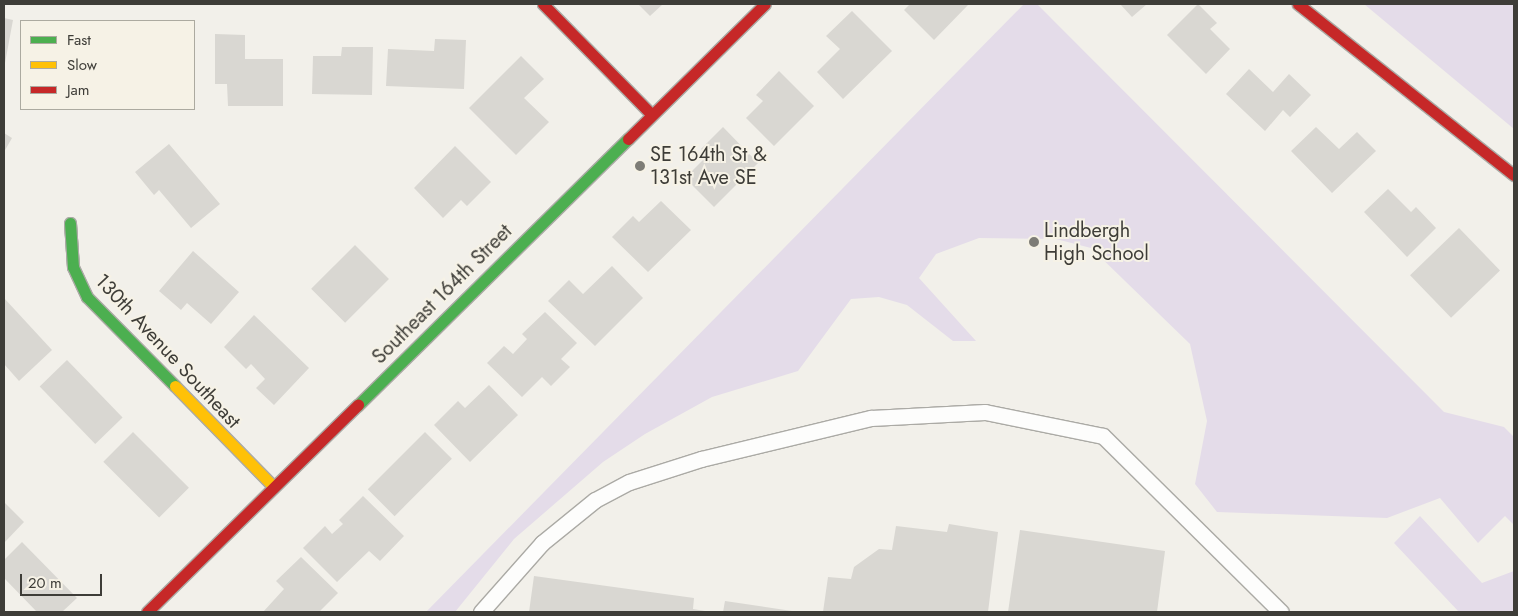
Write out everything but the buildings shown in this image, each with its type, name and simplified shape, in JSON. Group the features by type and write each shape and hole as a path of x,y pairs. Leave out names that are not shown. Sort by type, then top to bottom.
{"street":[{"path":"543,4 651,114"},
{"name":"Southeast 164th Street","path":"147,612 764,4"},
{"path":"1298,4 1514,175"},
{"name":"130th Avenue Southeast","path":"70,223 73,267 87,297 274,487"}],"lane":[{"path":"484,610 542,543 595,500 629,482 701,459 871,418 985,412 1103,436 1281,612"}],"shaded area":[{"path":"1024,4 1037,4 1444,412 1504,427 1514,437 1514,525 1505,516 1478,543 1440,498 1387,518 1217,512 1195,484 1207,421 1190,344 1091,248 1056,239 979,238 936,254 919,278 976,341 953,341 907,305 879,297 851,299 798,371 712,397 645,434 603,462 514,539 455,612 426,612"},
{"path":"1364,4 1514,4 1514,129"},
{"path":"1420,516 1482,583 1514,571 1514,612 1459,612 1394,543"}],"traffic: fast":[{"path":"358,405 628,139"},
{"path":"70,223 73,267 87,297 175,386"}],"traffic: slow":[{"path":"175,386 274,487"}],"traffic: jam":[{"path":"543,4 651,114"},
{"path":"628,139 765,4"},
{"path":"1298,4 1514,175"},
{"path":"147,612 358,405"}],"place":[{"name":"SE 164th St & 131st Ave SE","path":"640,166"},
{"name":"Lindbergh High School","path":"1034,242"}]}
